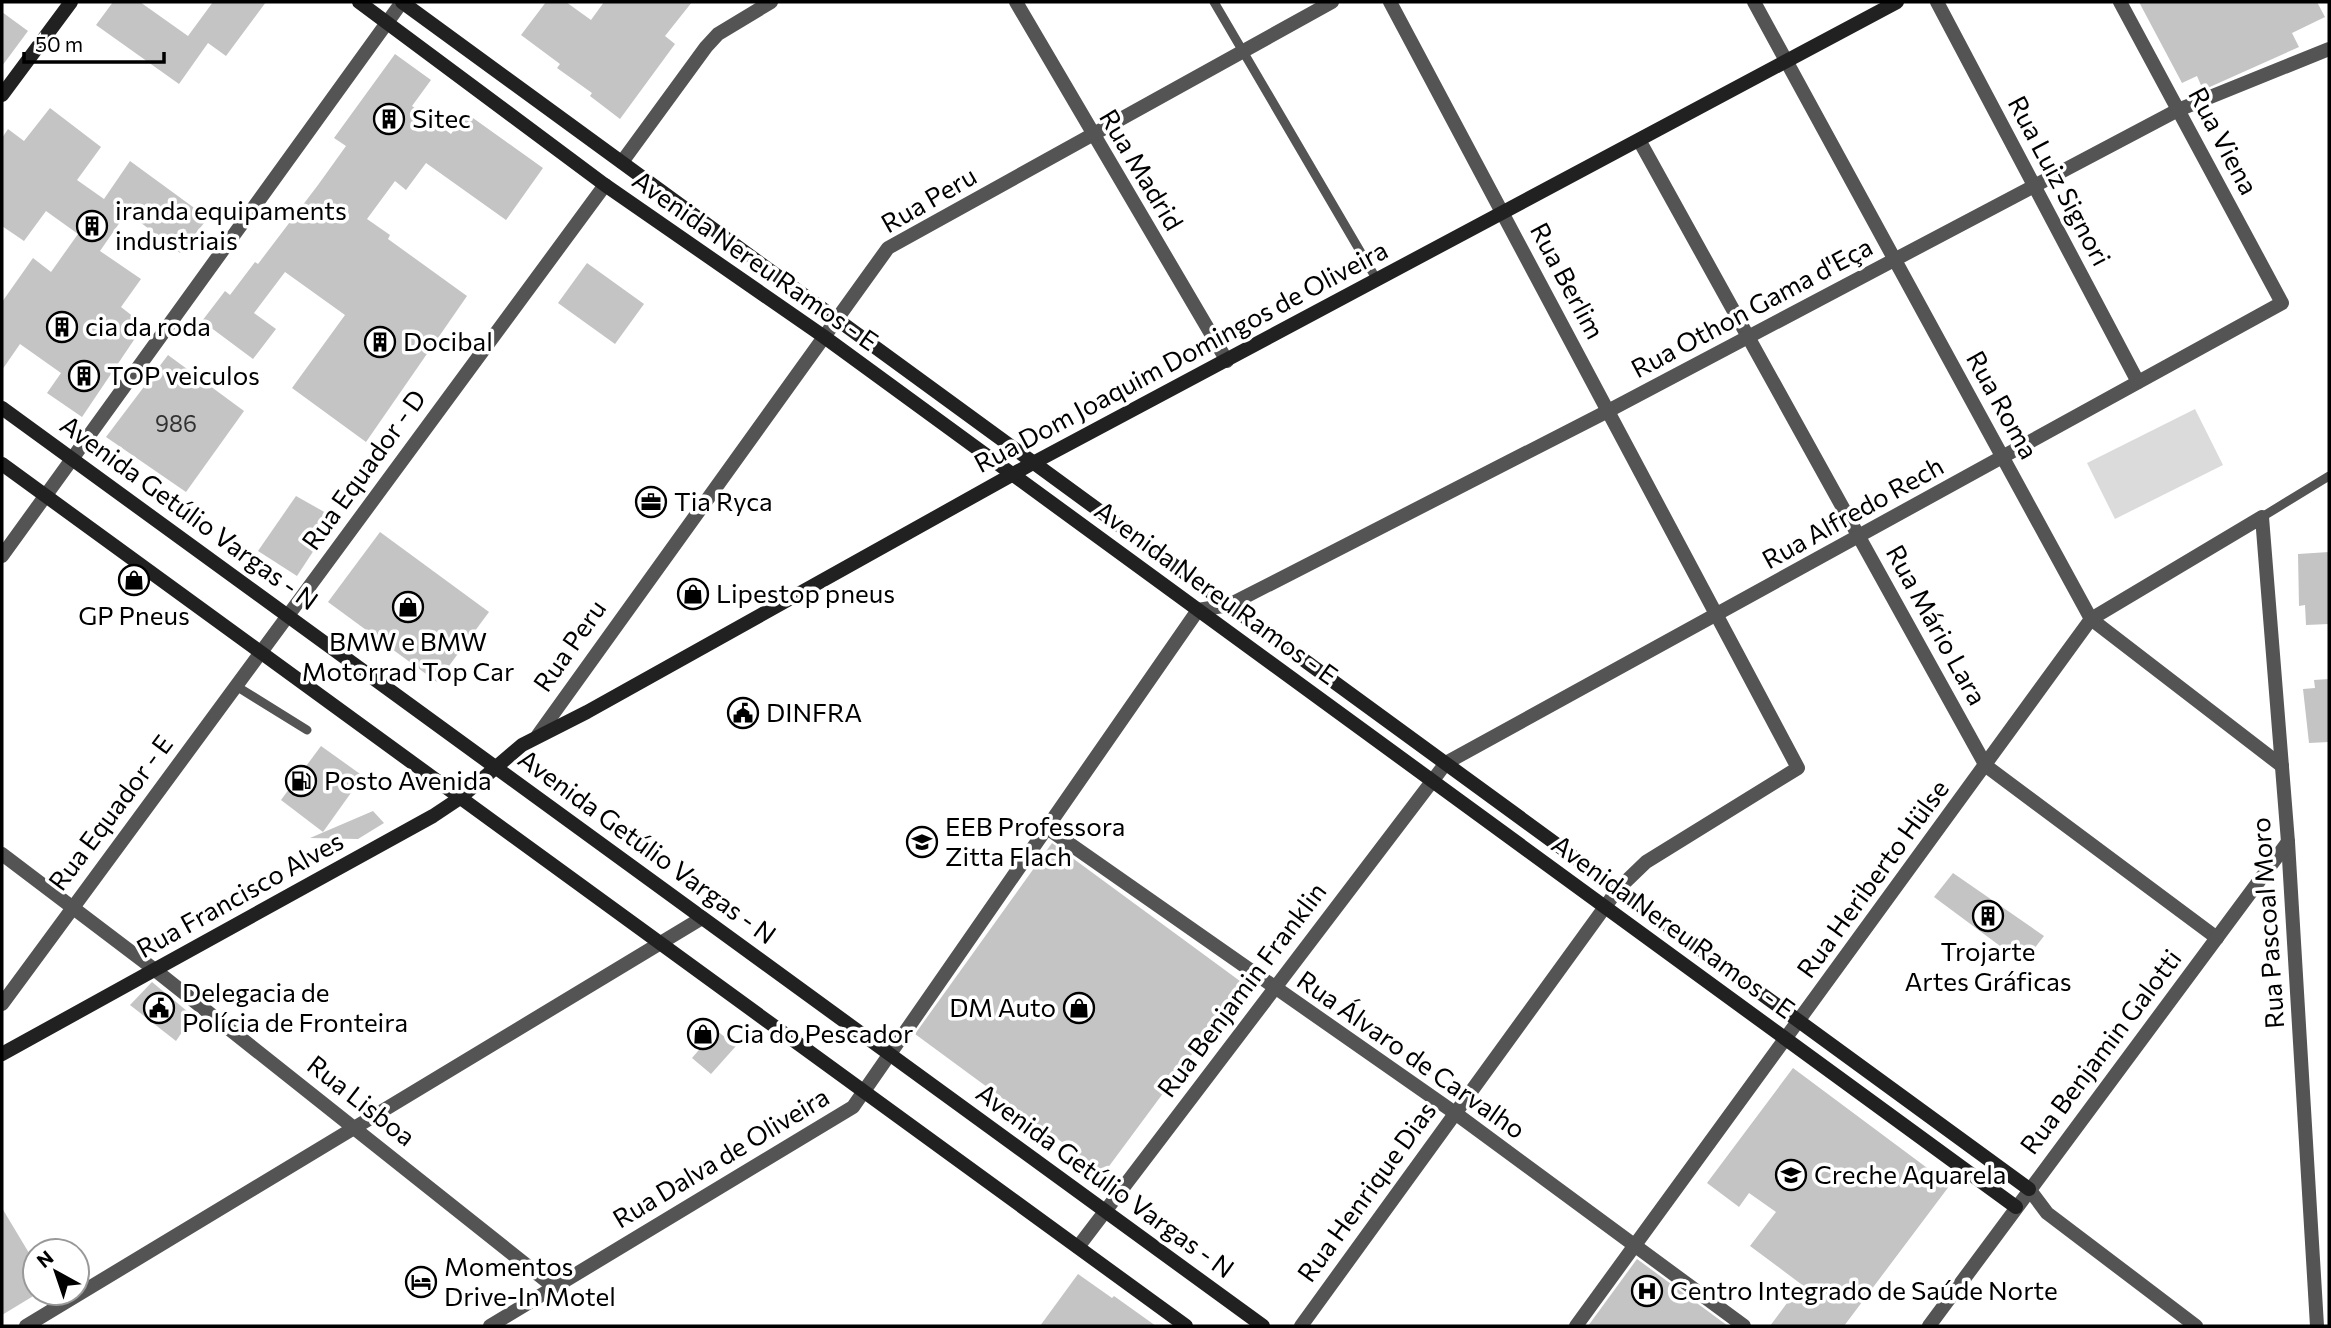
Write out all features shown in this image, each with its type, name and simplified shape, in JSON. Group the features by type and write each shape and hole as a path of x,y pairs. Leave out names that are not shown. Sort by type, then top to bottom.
{"street":[{"path":"2,95 71,2"},
{"name":"Avenida Nereu Ramos - E","path":"359,2 605,185 823,336 2016,1207 2047,1213"},
{"path":"2,555 402,2"},
{"name":"Avenida Nereu Ramos - E","path":"402,2 2029,1189 2047,1213 2196,1326"},
{"path":"622,162 718,34 771,2"},
{"name":"Rua Madrid","path":"1016,2 1093,138 1227,361"},
{"name":"Rua Peru","path":"538,735 888,248 1093,138 1332,2"},
{"name":"Rua Berlim","path":"1391,2 1798,768"},
{"name":"Rua Roma","path":"1755,2 2091,619 2282,766"},
{"name":"Rua Dom Joaquim Domingos de Oliveira","path":"495,767 538,735 587,712 1012,474 1897,2"},
{"name":"Rua Luiz Signori","path":"1937,2 2138,382"},
{"name":"Rua Viena","path":"2120,2 2282,303"},
{"name":"Rua Othon Gama d'Eça","path":"1198,610 1229,606 1608,411 2178,110 2329,48"},
{"name":"Rua Mário Lara","path":"1639,140 1986,766"},
{"name":"Rua Equador - D","path":"261,652 605,185"},
{"name":"Rua Alfredo Rech","path":"1446,763 2282,303"},
{"name":"Avenida Getúlio Vargas - N","path":"2,408 1263,1326"},
{"path":"2,464 1186,1326"},
{"name":"Rua Heriberto Hülse","path":"1576,1326 2091,619 2262,517"},
{"name":"Rua Pascoal Moro","path":"2262,517 2288,842 2317,1326"},
{"path":"1119,553 1133,535"},
{"name":"Rua Dalva de Oliveira","path":"490,1326 853,1107 1198,610"},
{"name":"Rua Equador - E","path":"2,1004 261,652"},
{"name":"Rua Benjamin Franklin","path":"1078,1247 1446,763"},
{"path":"1986,766 2217,938"},
{"name":"Rua Francisco Alves","path":"2,1054 433,816 460,798 495,767"},
{"name":"Rua Henrique Dias","path":"1301,1326 1618,889 1646,862 1798,768"},
{"name":"Rua Álvaro de Carvalho","path":"1047,828 1455,1114 1744,1326"},
{"name":"Rua Benjamin Galotti","path":"1928,1326 2288,842"},
{"name":"Rua Lisboa","path":"2,854 155,970 554,1287"},
{"path":"26,1326 702,918"},
{"path":"1694,972 1707,954"},
{"path":"1901,1124 1915,1105"}],"lane":[{"path":"1214,2 1377,281"},
{"path":"2262,517 2329,476"},
{"path":"236,686 307,730"}],"shaded area":[{"path":"2195,409 2223,465 2115,519 2087,463"}],"building":[{"path":"113,2 140,2 188,36 213,2 266,2 226,56 208,43 179,84 96,25"},
{"path":"546,2 566,2 591,20 604,2 692,2 665,36 675,44 620,119 590,96 592,93 557,68 560,64 521,35"},
{"path":"2139,2 2317,2 2325,17 2292,33 2299,47 2203,90 2197,76 2182,83"},
{"path":"2,12 28,31 2,66"},
{"path":"395,54 431,80 412,106 451,134 466,113 543,168 506,220 426,163 406,190 395,181 367,219 390,235 388,239 467,296 366,442 292,388 345,315 285,272 254,313 276,329 253,359 202,321 225,291 230,295 255,262 258,264 318,185 346,146 334,138"},
{"path":"50,108 101,147 77,180 104,199 130,161 208,218 180,253 127,212 100,251 141,279 121,307 144,325 82,417 47,393 61,373 20,344 2,370 2,302 33,258 51,272 78,234 46,211 24,241 2,226 2,138 8,129 24,141"},
{"path":"587,263 644,304 615,344 558,303"},
{"path":"168,355 244,411 186,492 106,437"},
{"path":"296,496 335,518 297,576 258,551"},
{"name":"BMW e BMW Motorrad Top Car","path":"380,532 489,612 437,682 328,602"},
{"path":"2329,552 2329,624 2306,625 2305,605 2299,606 2298,554"},
{"path":"2329,679 2329,742 2309,743 2303,689 2315,688 2314,680"},
{"path":"321,746 363,776 323,832 281,800"},
{"path":"373,811 384,823 358,839 310,838"},
{"name":"DM Auto","path":"1052,843 1244,984 1104,1173 915,1034"},
{"name":"Trojarte Artes Gráficas","path":"1953,873 2044,936 2023,963 1934,897"},
{"path":"152,982 193,1016 176,1041 130,1005"},
{"path":"716,1030 736,1046 711,1074 692,1058"},
{"name":"Creche Aquarela","path":"1793,1068 1950,1185 1844,1326 1770,1326 1801,1284 1750,1246 1776,1212 1749,1193 1739,1207 1707,1183"},
{"path":"2,1208 21,1240 21,1303 2,1315"},
{"name":"Centro Integrado de Saúde Norte","path":"1637,1259 1728,1326 1588,1326"},
{"path":"1078,1274 1112,1298 1114,1296 1156,1326 1040,1326"}],"place":[{"name":"Sitec","path":"389,119"},
{"name":"iranda equipaments industriais","path":"92,226"},
{"name":"cia da roda","path":"62,327"},
{"name":"Docibal","path":"380,342"},
{"name":"TOP veiculos","path":"84,376"},
{"name":"Tia Ryca","path":"651,502"},
{"name":"GP Pneus","path":"134,580"},
{"name":"Lipestop pneus","path":"693,594"},
{"name":"BMW e BMW Motorrad Top Car","path":"408,607"},
{"name":"DINFRA","path":"743,713"},
{"name":"Posto Avenida","path":"301,781"},
{"name":"EEB Professora Zitta Flach","path":"922,842"},
{"name":"Trojarte Artes Gráficas","path":"1988,916"},
{"name":"Delegacia de Polícia de Fronteira","path":"159,1008"},
{"name":"DM Auto","path":"1079,1008"},
{"name":"Cia do Pescador","path":"703,1034"},
{"name":"Creche Aquarela","path":"1791,1175"},
{"name":"Momentos Drive-In Motel","path":"421,1282"},
{"name":"Centro Integrado de Saúde Norte","path":"1647,1291"}]}
